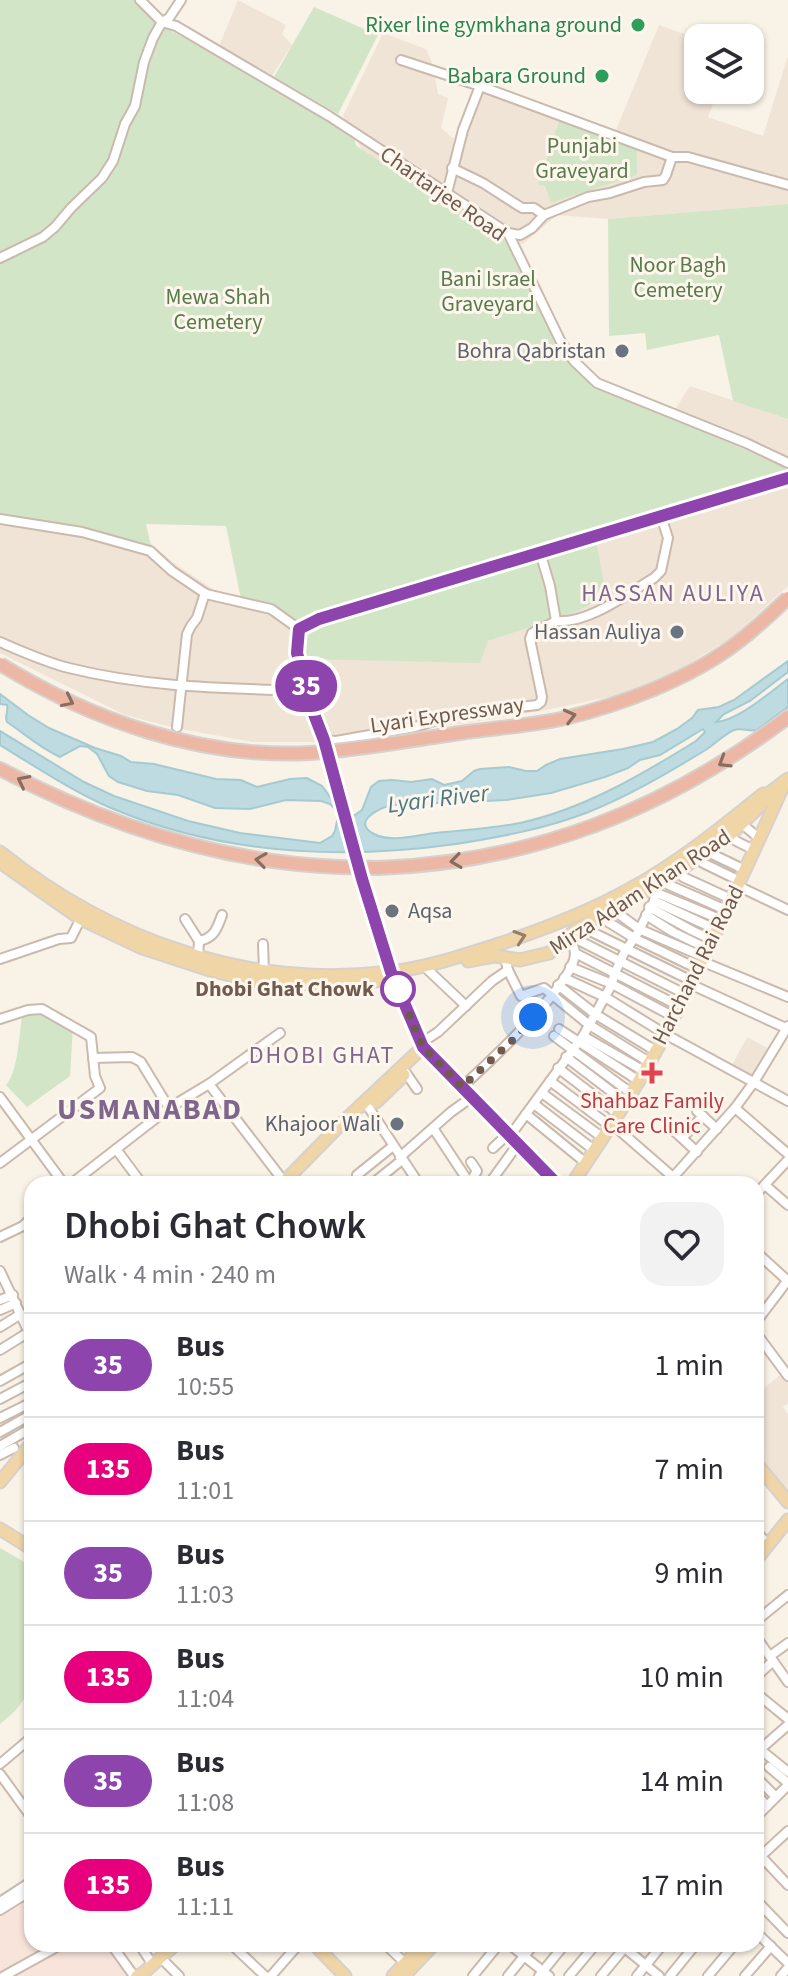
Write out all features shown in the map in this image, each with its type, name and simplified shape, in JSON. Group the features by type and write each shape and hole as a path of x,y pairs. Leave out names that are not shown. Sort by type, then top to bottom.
{"highway":[{"name":"Lyari Expressway","path":"0,664 72,704 160,735 221,748 307,753 559,719 600,709 656,688 704,663 737,643 788,598"},
{"path":"0,769 81,809 178,843 260,860 378,868 435,864 493,855 589,829 683,786 718,766 788,717"}],"main road":[{"path":"549,1176 424,1048 392,976 357,860 297,653 299,629 319,619 788,478"},
{"name":"Mirza Adam Khan Road","path":"0,862 140,947 198,962 264,971 392,976 501,944 595,907 653,876 704,842 763,794 768,794 787,780"},
{"name":"Harchand Rai Road","path":"577,1176 665,1034 787,780"},
{"name":"Mirza Adam Khan Road","path":"198,962 231,976 276,983 351,984 487,957 506,964 539,956 549,953 583,924 612,909 655,897 679,871 730,835 768,798 768,794"},
{"name":"Mirza Adam Khan Road","path":"0,852 83,915"},
{"path":"294,1176 406,1073 424,1048"},
{"path":"292,1176 340,1125 424,1048"},
{"path":"0,1482 19,1450"},
{"path":"0,1490 19,1450"},
{"path":"764,1473 788,1502"},
{"path":"764,1532 788,1510"},
{"path":"764,1551 786,1525"},
{"path":"0,1529 24,1546"},
{"path":"0,1536 24,1548"},
{"path":"322,1952 345,1976"},
{"path":"405,1970 417,1952"},
{"path":"393,1976 425,1952"},
{"path":"136,1976 160,1955"}],"street":[{"name":"Chartarjee Road","path":"140,0 162,22 176,26 329,116 508,233 560,340 574,361 597,383 788,463"},
{"path":"0,258 43,237 102,178 113,161 125,124 135,106 144,62 162,22 169,18 181,0"},
{"path":"401,60 672,157 688,157 788,185"},
{"path":"447,193 463,130 480,86"},
{"path":"508,233 520,235 544,215 588,197 663,180 672,157"},
{"path":"452,168 522,208 534,208 544,215"},
{"path":"324,740 336,741 415,727 456,714 537,705 542,697 530,639 532,633 556,621 570,622 592,614 654,578 661,571 668,538 661,516"},
{"path":"0,519 82,532 150,551 172,571 205,593 271,609 299,629"},
{"path":"540,552 556,621"},
{"path":"177,727 187,634 197,618 205,593"},
{"path":"0,642 67,668 133,681 181,687 308,691"},
{"path":"742,824 757,845"},
{"path":"730,835 736,841 757,845"},
{"path":"704,853 703,863 741,879 788,910"},
{"path":"679,871 713,937"},
{"path":"655,897 673,932 713,937"},
{"path":"655,897 713,937"},
{"path":"493,1176 526,1114 575,1046 605,997 655,897"},
{"path":"655,897 713,937 788,997"},
{"path":"612,909 639,929 713,937"},
{"path":"0,959 59,939 71,938 83,915"},
{"path":"199,941 212,936 222,915"},
{"path":"600,917 634,938 713,937"},
{"path":"185,919 199,941 198,962"},
{"path":"592,932 627,948 689,986"},
{"path":"462,1087 517,1036 558,986 575,953 573,946 565,939"},
{"path":"578,940 621,961 787,1028 735,1108 674,1176"},
{"path":"263,944 264,971"},
{"path":"575,953 616,972 676,1011"},
{"path":"424,1048 506,964 521,996 558,986 605,997 665,1034 788,1101"},
{"path":"570,967 676,1011"},
{"path":"428,970 466,1006"},
{"path":"558,986 595,1014 647,1066"},
{"path":"558,986 588,1024 647,1066"},
{"path":"0,1019 42,1009 91,1037 95,1076 100,1088 0,1163"},
{"path":"81,1176 169,1108 209,1084 280,1033"},
{"path":"557,1033 575,1046 628,1098"},
{"path":"575,1046 647,1066"},
{"path":"93,1058 132,1057 141,1062 169,1108"},
{"path":"558,1068 666,1176"},
{"path":"406,1073 417,1089"},
{"path":"550,1081 613,1122"},
{"path":"209,1084 279,1176"},
{"path":"542,1093 603,1138"},
{"path":"0,1097 58,1176"},
{"path":"381,1176 472,1097"},
{"path":"534,1104 594,1150"},
{"path":"369,1108 413,1176"},
{"path":"735,1108 788,1157 765,1185 788,1205"},
{"path":"682,1138 700,1113 717,1129"},
{"path":"526,1114 586,1163"},
{"path":"670,1127 697,1152"},
{"path":"433,1128 465,1176"},
{"path":"493,1148 512,1138"},
{"path":"357,1175 393,1146"},
{"path":"116,1149 136,1176"},
{"path":"471,1162 477,1171 474,1176"},
{"path":"0,1237 24,1225"},
{"path":"764,1259 788,1280 764,1312"},
{"path":"1,1276 24,1321"},
{"path":"0,1300 14,1299"},
{"path":"0,1310 14,1299"},
{"path":"0,1327 21,1314"},
{"path":"0,1350 24,1339"},
{"path":"764,1344 788,1376"},
{"path":"0,1381 24,1368"},
{"path":"0,1399 24,1386"},
{"path":"0,1418 24,1406"},
{"path":"0,1432 24,1418"},
{"path":"0,1446 19,1450"},
{"path":"0,1455 19,1450"},
{"path":"764,1614 788,1595"},
{"path":"764,1668 788,1643"},
{"path":"764,1648 788,1682"},
{"path":"764,1700 788,1719"},
{"path":"764,1745 788,1725"},
{"path":"0,1764 24,1744"},
{"path":"764,1754 788,1772"},
{"path":"764,1772 788,1784 764,1809"},
{"path":"0,1774 24,1807"},
{"path":"764,1777 776,1797"},
{"path":"764,1803 767,1806"},
{"path":"764,1852 787,1833"},
{"path":"764,1859 788,1885"},
{"path":"0,1907 24,1888"},
{"path":"0,1907 24,1894"},
{"path":"764,1908 788,1933"},
{"path":"764,1939 788,1966 781,1976"},
{"path":"745,1976 771,1946"},
{"path":"4,1976 48,1952"},
{"path":"117,1952 136,1976"},
{"path":"240,1952 268,1976 291,1952"},
{"path":"391,1952 405,1970"},
{"path":"473,1976 492,1952"},
{"path":"519,1952 543,1974 559,1952"},
{"path":"508,1976 527,1952"},
{"path":"569,1976 589,1952"},
{"path":"601,1976 619,1952"},
{"path":"632,1952 659,1976"},
{"path":"637,1976 657,1952"},
{"path":"670,1976 690,1952"},
{"path":"708,1976 728,1952"},
{"path":"160,1955 179,1976"}],"shaded area":[{"path":"238,0 286,25 282,34 292,45 271,77 219,46"},
{"path":"659,25 684,34 684,104 713,104 708,117 763,136 788,56 788,204 608,219 557,215 523,244 504,245 367,159 343,116 383,33 426,49 433,65 438,94 448,98 441,128 454,139 489,84 616,130"},
{"path":"690,386 788,419 788,466 669,419"},
{"path":"776,486 788,489 788,586 731,638 675,672 614,696 474,722 312,742 253,742 175,728 125,715 0,653 0,495 115,513 175,564 219,593 297,620 307,659 488,641 576,612 595,540"},
{"path":"747,1037 773,1051 754,1082 730,1069"},
{"path":"785,1371 788,1376 788,1403 783,1407 788,1414 788,1502 764,1473 764,1388"},
{"path":"24,1895 24,1952 117,1952 134,1976 0,1976 0,1910"}],"green space":[{"name":"Mewa Shah Cemetery","path":"0,0 135,0 166,28 248,73 354,138 361,149 507,242 558,343 596,384 787,468 784,474 596,540 606,596 576,612 488,641 480,663 306,659 301,637 273,607 241,599 226,526 146,524 152,550 0,515"},
{"path":"314,7 378,35 338,114 274,77"},
{"name":"Punjabi Graveyard","path":"561,116 637,144 637,175 551,203 545,186 538,185"},
{"name":"Noor Bagh Cemetery","path":"788,204 788,419 733,401 719,335 647,350 645,333 609,336 608,219"},
{"path":"42,1009 73,1027 70,1076 27,1107 6,1085 16,1063 22,1017"},
{"path":"0,1548 24,1562 24,1699 0,1724"}],"water":[{"name":"Lyari River","path":"788,661 788,672 716,722 734,717 788,679 788,707 757,730 734,730 646,785 601,807 570,819 505,835 456,844 369,852 325,852 238,844 152,823 97,801 0,745 0,731 84,782 114,796 188,821 240,833 320,843 335,831 338,816 330,804 286,800 250,809 215,808 178,795 147,791 118,782 109,776 97,754 88,747 80,746 60,757 7,722 7,705 0,704 0,694 49,728 131,762 154,764 216,779 241,780 257,787 307,778 322,786 346,815 355,815 362,810 371,787 379,781 432,779 444,785 462,781 480,769 509,767 537,771 560,759 653,742 677,729 698,710 719,707 734,700","holes":["703,729 705,732 696,741 633,778 589,800 544,817 498,827 396,838 381,837 365,825 375,812 392,805 506,800 551,793 628,768 640,760 660,755"]}],"bus line":[{"name":"35","path":"549,1176 423,1047 391,972 362,879 297,653 299,629 319,619 788,478"}],"place":[{"name":"Rixer line gymkhana ground","path":"638,25"},
{"name":"Babara Ground","path":"602,76"},
{"name":"Bohra Qabristan","path":"622,351"},
{"name":"Hassan Auliya","path":"677,632"},
{"name":"Aqsa","path":"392,911"},
{"name":"Dhobi Ghat Chowk","path":"398,989"},
{"name":"Shahbaz Family Care Clinic","path":"652,1073"},
{"name":"Khajoor Wali","path":"397,1124"}],"district":[{"name":"HASSAN AULIYA","path":"673,593"},
{"name":"DHOBI GHAT","path":"322,1055"},
{"name":"USMANABAD","path":"150,1109"}],"route":[{"path":"398,989 423,1047 462,1087 533,1017"}],"park label":[{"name":"Bani Israel Graveyard","path":"488,292"}]}
